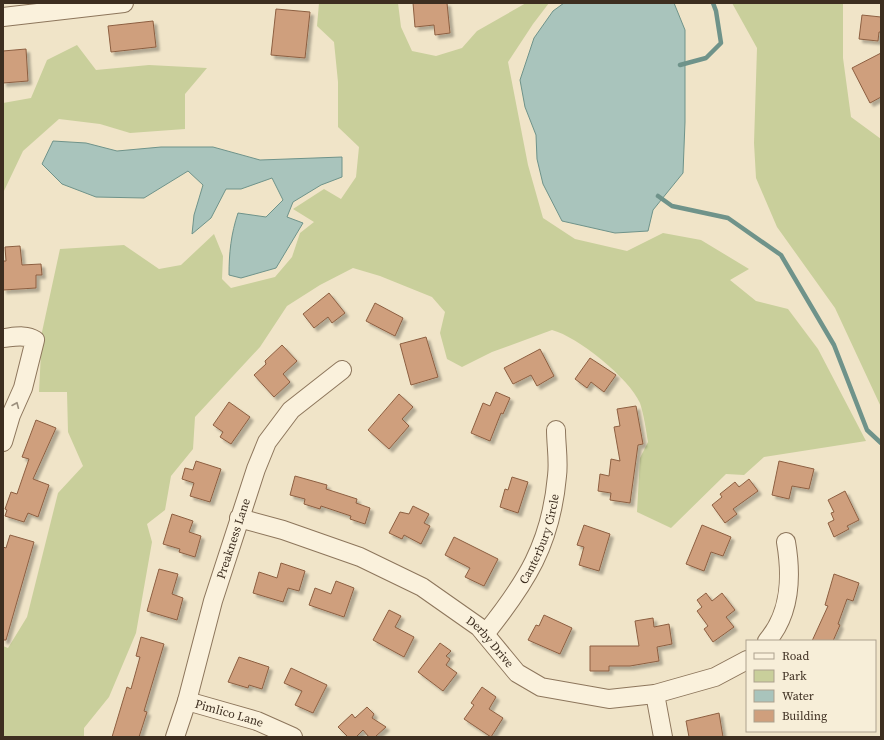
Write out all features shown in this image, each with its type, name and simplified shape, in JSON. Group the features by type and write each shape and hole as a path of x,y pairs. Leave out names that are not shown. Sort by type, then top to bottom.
{"street":[{"path":"3,17 101,4 124,3"},
{"path":"3,338 22,336 31,337 35,340 23,388 3,442"},
{"name":"Preakness Lane","path":"175,737 187,701 213,601 239,518 267,442 291,410 342,370"},
{"name":"Canterbury Circle","path":"485,634 509,604 532,567 546,536 554,504 558,474 556,430"},
{"name":"Derby Drive","path":"239,518 283,530 360,557 422,587 479,627 517,673 541,687 610,700 655,694 715,677 746,661"},
{"path":"768,640 783,612 790,588 786,542"},
{"path":"655,694 663,737"},
{"name":"Pimlico Lane","path":"187,701 257,720 293,737"}],"green space":[{"path":"319,3 398,3 401,27 412,51 436,56 462,48 477,31 526,3 549,3 508,62 528,165 543,218 575,239 627,251 663,233 701,240 749,269 730,280 756,301 788,309 818,349 866,441 764,457 744,475 726,474 671,528 637,512 640,458 648,442 643,412 634,393 602,360 575,341 552,330 492,352 462,367 447,359 440,333 445,312 432,297 380,276 353,268 320,285 287,306 260,347 195,417 193,449 171,476 165,510 147,524 152,542 136,633 109,697 84,728 84,737 3,737 3,646 8,648 27,617 58,493 83,466 68,432 67,392 39,392 42,332 60,249 124,245 159,269 181,265 214,234 223,256 222,279 231,288 275,277 292,257 300,233 314,222 293,209 324,189 341,199 356,177 359,147 338,127 338,82 334,42 317,26"},
{"path":"732,3 843,3 843,58 851,117 881,139 881,407 835,308 777,227 756,178 754,143 757,48"},
{"path":"77,45 96,70 149,65 207,68 185,94 185,129 130,133 100,124 59,119 23,151 3,193 3,103 31,98 47,60"}],"water":[{"path":"564,3 674,3 685,30 685,122 683,173 653,210 648,231 615,233 562,221 543,184 537,159 536,135 525,107 520,80 534,38 553,11"},
{"path":"53,141 86,143 117,151 161,147 213,147 260,160 342,157 342,177 321,185 293,202 287,217 303,223 276,268 241,278 229,275 231,244 238,213 266,217 283,200 272,178 241,189 226,189 211,218 192,234 194,215 203,185 188,171 144,198 96,197 62,184 42,164"}],"building":[{"path":"413,3 447,3 450,33 435,35 434,25 415,27"},
{"path":"276,9 310,12 305,58 271,55"},
{"path":"862,15 881,17 881,32 879,32 878,41 859,39"},
{"path":"153,21 156,47 111,52 108,26"},
{"path":"26,49 28,81 3,83 3,51"},
{"path":"881,53 881,97 870,103 852,68"},
{"path":"20,246 22,265 41,264 42,275 36,275 36,288 3,290 3,261 6,261 5,247"},
{"path":"329,293 345,313 332,323 328,317 314,328 303,314"},
{"path":"375,303 403,318 395,336 366,321"},
{"path":"426,337 438,377 411,385 400,344"},
{"path":"282,345 297,361 283,374 290,382 274,397 254,375 266,364 265,361"},
{"path":"540,349 554,376 537,386 531,375 513,384 504,368"},
{"path":"590,358 616,375 604,392 591,382 587,388 575,379"},
{"path":"496,392 510,398 503,414 501,413 490,441 471,433 483,403 490,406"},
{"path":"399,394 413,407 402,419 409,426 389,449 368,430"},
{"path":"229,402 250,417 231,444 220,437 223,432 213,425"},
{"path":"636,406 643,444 638,445 630,503 610,500 611,493 598,491 600,474 609,476 611,459 620,461 614,427 620,426 617,409"},
{"path":"36,420 56,428 33,479 49,485 38,517 28,513 24,522 5,516 7,510 5,509 11,492 17,494 29,459 22,457"},
{"path":"196,461 221,469 210,502 190,496 194,483 182,479 185,468 193,470"},
{"path":"779,461 814,469 809,489 792,486 789,499 772,495"},
{"path":"295,476 327,485 326,489 357,499 356,503 370,508 365,524 350,519 351,516 321,506 320,509 304,504 305,499 290,495"},
{"path":"512,477 528,482 518,513 500,507 505,489 508,490"},
{"path":"749,479 758,491 733,509 737,514 725,523 712,505 722,497 720,494 735,482 739,487"},
{"path":"845,491 859,520 847,526 849,529 834,537 828,523 834,520 831,513 834,512 828,500"},
{"path":"413,506 429,514 424,523 430,526 421,544 404,535 402,539 389,533 400,512 409,514"},
{"path":"172,514 193,521 189,532 201,536 195,557 179,552 180,549 163,544"},
{"path":"584,525 610,534 599,571 579,565 584,547 577,545"},
{"path":"702,525 731,537 723,556 711,552 704,571 686,564"},
{"path":"10,535 34,542 6,640 3,640 3,547 6,548"},
{"path":"454,537 498,559 484,586 465,577 470,568 445,555"},
{"path":"281,563 305,571 299,591 288,588 283,602 253,593 259,572 277,578"},
{"path":"159,569 178,574 172,594 183,598 177,620 147,611"},
{"path":"834,574 859,583 853,601 847,599 838,624 840,625 833,640 812,640 828,606 825,605"},
{"path":"336,581 354,588 344,617 309,605 315,588 331,594"},
{"path":"706,593 712,601 722,593 735,610 726,617 734,627 713,642 704,629 708,626 697,611 702,607 697,600"},
{"path":"389,610 401,616 395,627 414,637 404,657 373,640"},
{"path":"544,615 572,628 560,654 528,640 536,625 539,626"},
{"path":"653,618 654,627 669,624 672,644 657,647 659,661 630,666 609,666 609,671 590,671 590,646 639,646 635,621"},
{"path":"141,637 164,644 144,711 147,712 139,737 112,737 127,687 131,689 140,657 136,656"},
{"path":"440,643 451,651 446,656 450,659 446,665 457,673 443,691 418,672"},
{"path":"239,657 269,667 262,689 249,685 248,688 228,682"},
{"path":"291,668 327,685 313,713 295,705 302,691 284,683"},
{"path":"482,687 496,697 489,709 503,718 491,737 464,719 474,705 471,703"},
{"path":"367,707 374,714 372,718 386,727 375,737 369,737 363,730 356,737 348,737 338,727 352,714 355,718"},
{"path":"719,713 723,737 689,737 686,721"}],"waterway":[{"path":"680,65 706,58 721,43 716,11 713,3"},
{"path":"658,196 672,206 728,218 781,255 834,345 867,430 881,443"}]}
